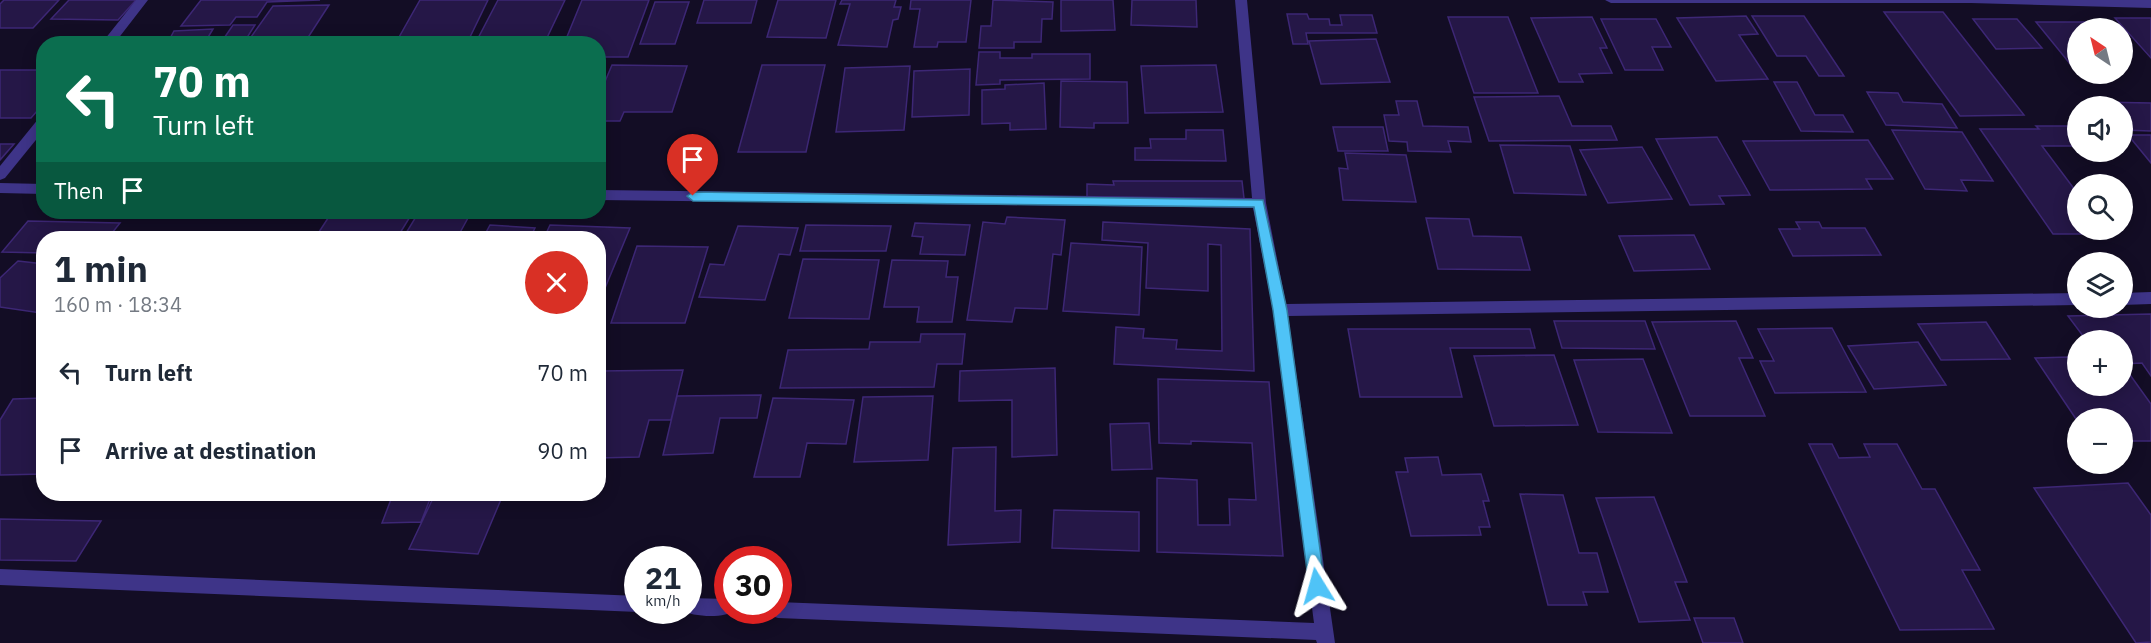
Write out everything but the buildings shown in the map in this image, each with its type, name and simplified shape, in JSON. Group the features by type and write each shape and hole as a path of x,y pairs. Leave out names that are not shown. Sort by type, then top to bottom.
{"street":[{"path":"113,36 142,0"},
{"path":"792,611 1324,638 1280,310 1259,203 1241,0"},
{"path":"1611,0 1971,0 2151,4"},
{"path":"0,175 36,131"},
{"path":"0,188 36,189"},
{"path":"606,195 1259,203"},
{"path":"2133,299 2151,298"},
{"path":"1280,310 2067,299"},
{"path":"0,577 624,603"}],"route":[{"path":"693,196 1259,203 1280,310 1317,586"}]}
